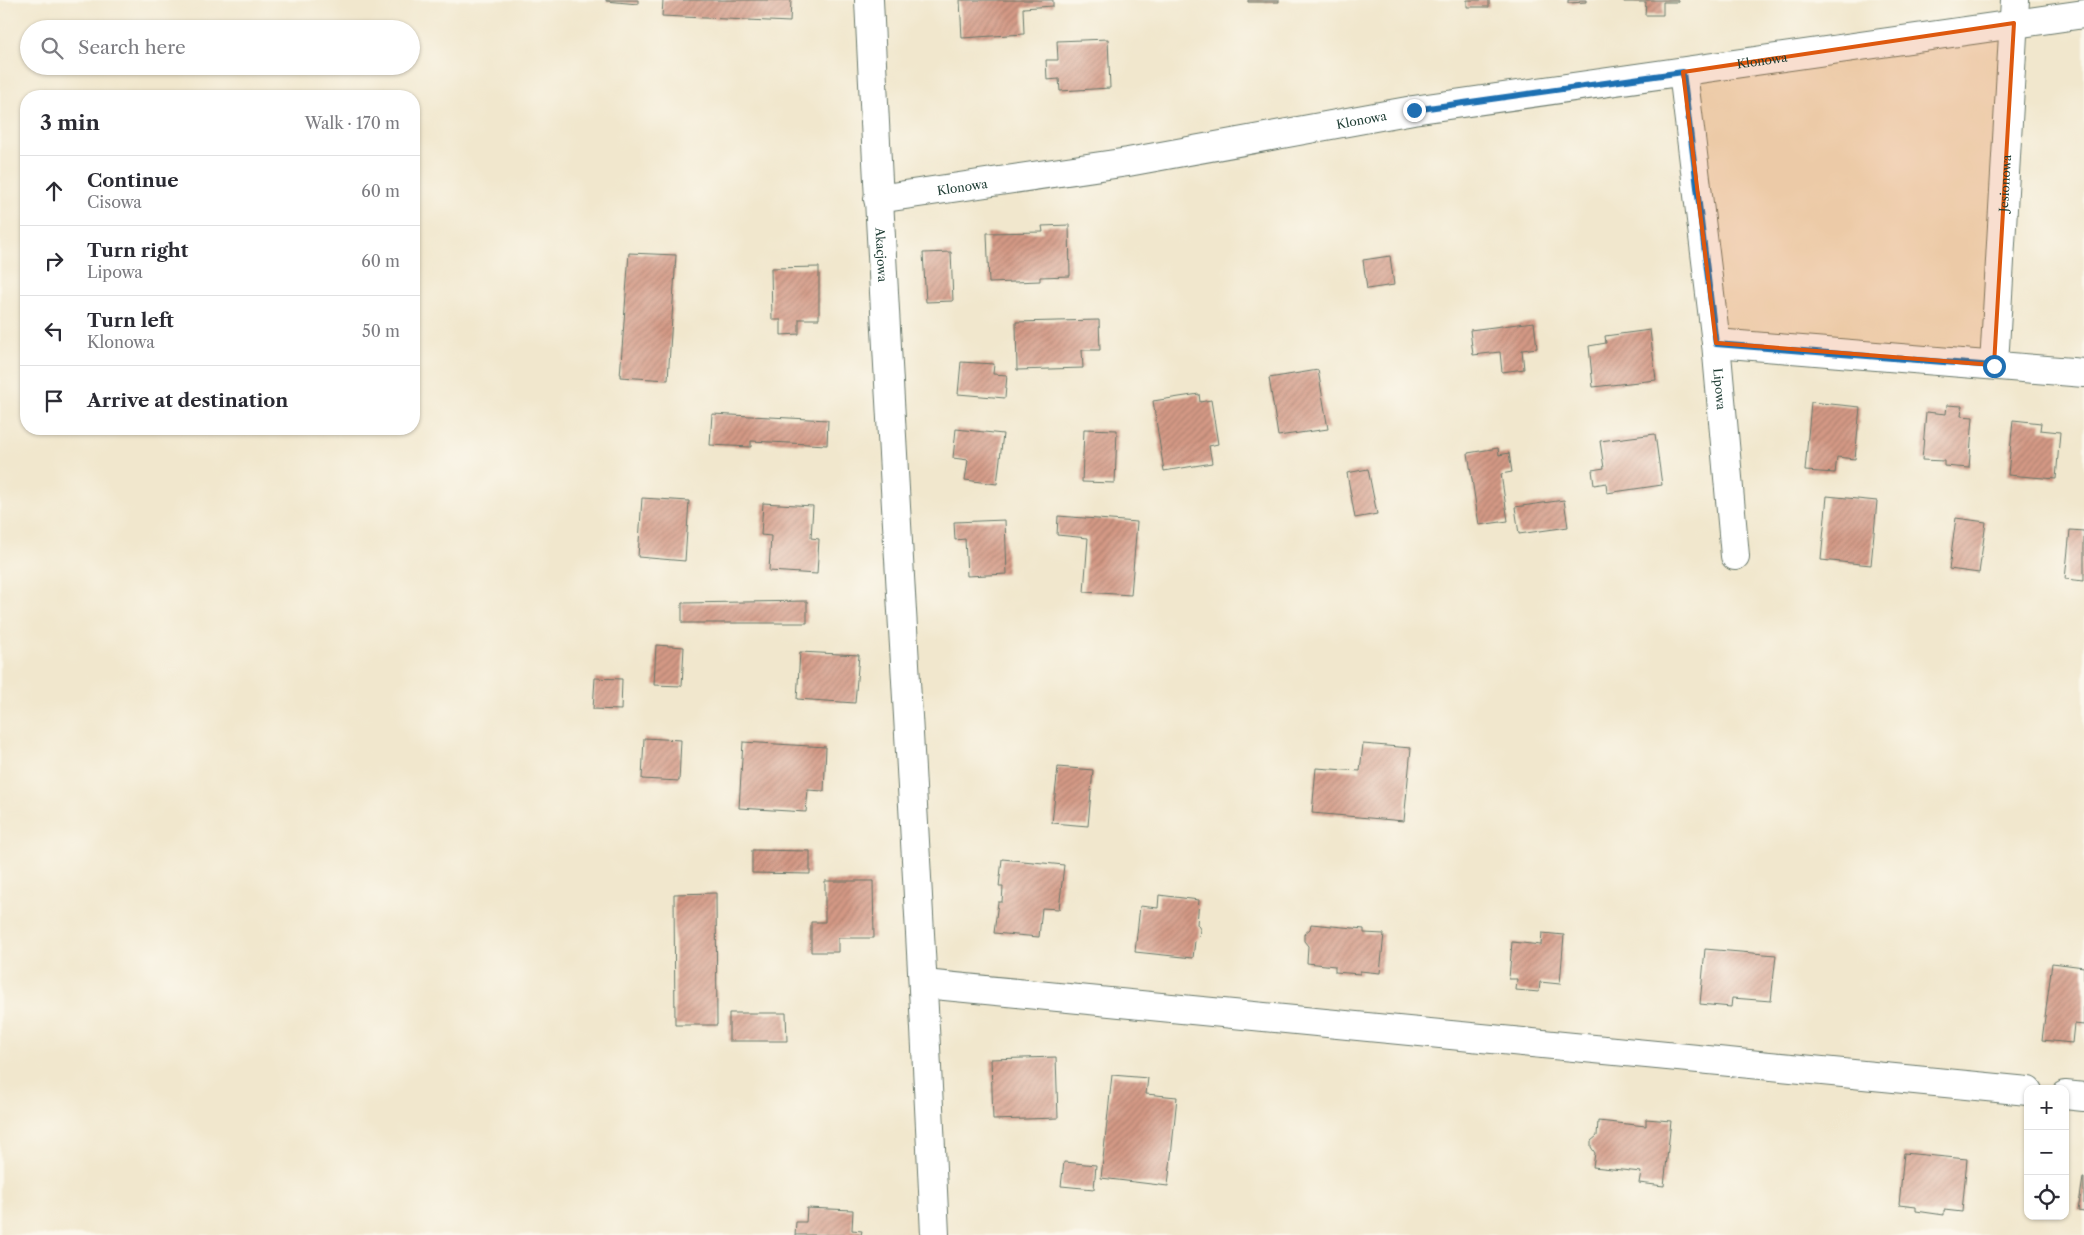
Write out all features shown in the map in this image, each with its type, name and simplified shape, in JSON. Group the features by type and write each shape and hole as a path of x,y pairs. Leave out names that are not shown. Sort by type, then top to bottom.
{"street":[{"name":"Akacjowa","path":"869,0 878,199 924,984 935,1235"},
{"name":"Klonowa","path":"878,199 1128,162 1414,110 1683,72 2014,12 2084,14"},
{"name":"Jesionowa","path":"1994,366 2014,12"},
{"name":"Lipowa","path":"1683,72 1716,344 1735,556"},
{"path":"1716,344 2084,373"},
{"path":"924,984 2024,1092"},
{"path":"2069,1095 2084,1097"}],"highlighted area":[{"path":"2014,23 1994,365 1716,343 1683,72"}],"building":[{"path":"638,0 638,4 606,1"},
{"path":"663,0 791,0 790,22 662,16"},
{"path":"960,0 1053,0 1053,6 1023,8 1024,34 962,38"},
{"path":"1248,0 1279,0 1279,2 1248,2"},
{"path":"1467,0 1489,0 1489,7 1467,7"},
{"path":"1568,0 1586,0 1586,2 1568,3"},
{"path":"1624,0 1678,0 1678,2 1663,2 1663,15 1645,15 1646,2 1624,2"},
{"path":"1108,39 1110,88 1060,91 1059,79 1047,80 1046,60 1058,60 1057,41"},
{"path":"1069,225 1070,276 1040,277 1040,281 989,283 987,233 1043,232 1042,226"},
{"path":"951,252 953,301 926,302 923,253"},
{"path":"629,253 676,255 668,380 620,377"},
{"path":"1390,256 1394,285 1367,289 1363,260"},
{"path":"819,267 819,319 799,319 799,334 781,335 781,320 772,320 771,268"},
{"path":"1099,320 1100,350 1082,350 1083,368 1017,370 1016,322"},
{"path":"1534,322 1537,348 1522,350 1524,369 1502,372 1500,352 1473,355 1470,330"},
{"path":"1650,330 1656,380 1593,387 1589,346 1606,343 1605,336"},
{"path":"961,362 994,364 993,374 1007,375 1005,398 958,394"},
{"path":"1318,370 1328,429 1278,436 1269,378"},
{"path":"1199,394 1200,402 1211,400 1218,444 1209,446 1212,463 1164,471 1153,401"},
{"path":"1811,402 1860,407 1855,459 1837,457 1835,473 1805,471"},
{"path":"1947,405 1962,406 1961,416 1973,417 1969,468 1944,466 1944,461 1922,460 1926,412 1946,414"},
{"path":"712,414 828,420 827,445 751,441 751,447 710,445"},
{"path":"2013,420 2041,423 2040,430 2060,432 2056,479 2008,475"},
{"path":"956,429 1003,434 997,484 965,480 968,460 953,458"},
{"path":"1084,429 1117,430 1115,483 1082,482"},
{"path":"1655,434 1662,485 1607,493 1606,483 1594,485 1592,470 1604,468 1600,441"},
{"path":"1498,448 1499,455 1509,453 1512,472 1501,474 1508,521 1479,525 1468,453"},
{"path":"1368,469 1377,514 1355,518 1347,473"},
{"path":"1827,496 1877,501 1871,565 1821,560"},
{"path":"642,498 689,501 685,561 638,557"},
{"path":"1564,500 1568,527 1519,534 1515,507"},
{"path":"763,503 813,506 811,538 819,539 817,574 769,571 771,536 761,535"},
{"path":"1058,516 1137,522 1131,595 1084,592 1088,538 1057,535"},
{"path":"1956,518 1986,522 1979,573 1949,569"},
{"path":"1005,520 1007,574 967,576 965,539 955,540 954,522"},
{"path":"2070,530 2084,531 2084,581 2065,579"},
{"path":"807,601 807,623 682,623 682,603"},
{"path":"656,645 684,647 682,686 654,685"},
{"path":"800,652 859,655 855,703 797,699"},
{"path":"595,678 622,679 621,710 593,709"},
{"path":"644,738 681,740 679,781 642,779"},
{"path":"743,742 826,747 824,791 808,790 806,812 739,808"},
{"path":"1363,744 1411,748 1404,821 1312,813 1316,768 1360,771"},
{"path":"1058,767 1093,770 1088,826 1052,823"},
{"path":"752,850 810,851 810,874 752,873"},
{"path":"1002,859 1064,865 1059,909 1042,908 1039,937 994,933 998,902 1002,902 1003,887 999,887"},
{"path":"825,881 873,881 874,938 838,938 838,952 811,952 811,922 825,922"},
{"path":"716,893 717,1025 675,1025 674,894"},
{"path":"1159,895 1199,900 1197,924 1200,929 1199,937 1195,941 1193,958 1135,952 1140,906 1158,908"},
{"path":"1311,924 1364,929 1364,933 1384,934 1380,973 1360,971 1360,974 1335,972 1335,966 1307,963 1308,946 1304,941 1304,934 1310,929"},
{"path":"1542,933 1564,935 1560,984 1540,982 1539,992 1516,990 1517,979 1509,979 1512,942 1541,945"},
{"path":"1705,949 1776,955 1771,1001 1732,998 1731,1007 1700,1004"},
{"path":"2052,963 2084,967 2084,1025 2074,1024 2072,1043 2042,1040"},
{"path":"729,1013 786,1013 787,1041 729,1041"},
{"path":"1056,1057 1058,1118 993,1120 991,1059"},
{"path":"1112,1075 1148,1078 1146,1094 1177,1097 1168,1186 1101,1178"},
{"path":"1646,1119 1671,1121 1664,1186 1639,1183 1641,1172 1593,1167 1595,1153 1591,1147 1591,1141 1597,1136 1598,1121 1646,1126"},
{"path":"1904,1153 1967,1159 1962,1212 1944,1210 1944,1215 1916,1211 1916,1207 1899,1205"},
{"path":"1064,1162 1096,1165 1094,1189 1061,1186"},
{"path":"2084,1178 2084,1212 2078,1211"},
{"path":"807,1208 853,1210 852,1230 862,1231 861,1235 795,1235 796,1222 806,1222"}],"route":[{"path":"1414,110 1683,72 1716,344 1994,366"}]}
